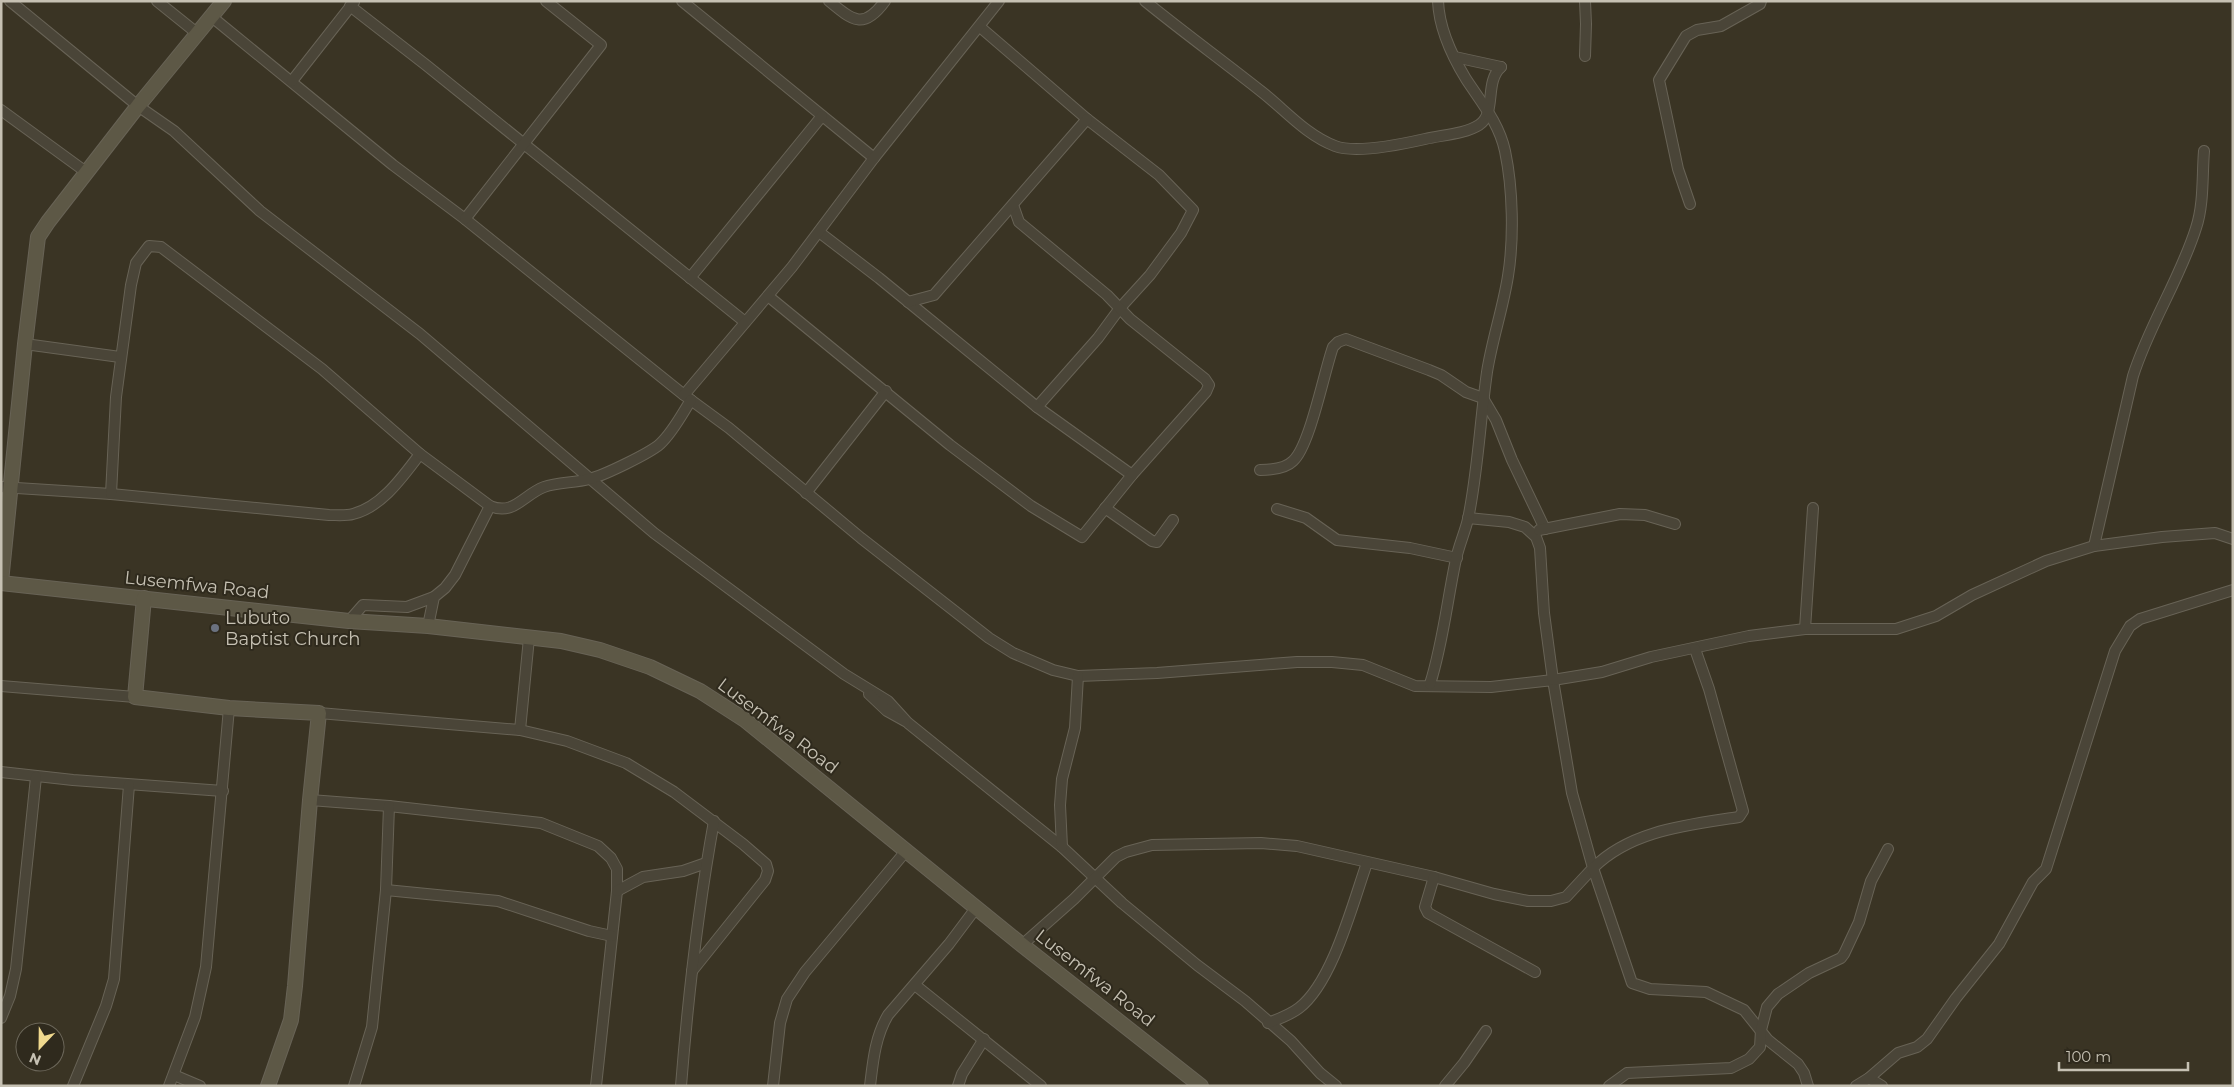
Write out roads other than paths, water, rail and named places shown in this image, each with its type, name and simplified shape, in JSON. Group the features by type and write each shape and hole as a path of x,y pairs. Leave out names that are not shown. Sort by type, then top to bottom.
{"street":[{"path":"10,1 138,106 174,131 260,211 420,334 654,533 863,687 888,700 908,723 1062,847 1122,903 1292,1041 1320,1073 1336,1086"},
{"path":"156,1 198,34"},
{"path":"1,583 6,488 38,237 138,106 224,1"},
{"path":"465,219 601,45 546,1"},
{"path":"682,1 695,5 822,116 874,158"},
{"path":"829,1 851,19 862,20 871,18 885,1"},
{"path":"111,494 114,414 120,357 136,263 149,246 161,247 322,369 420,454 490,506 500,510 510,508 546,486 592,479 651,451 661,444 688,398 745,322 819,232 874,158 999,1"},
{"path":"1144,1 1197,41 1302,126 1336,146 1354,148 1402,144 1462,131 1479,125 1486,119 1492,82 1496,71 1502,67 1455,57"},
{"path":"1430,684 1445,626 1457,558 1468,518 1487,369 1508,276 1511,224 1505,150 1498,129 1488,110 1466,78 1455,57 1439,18 1438,1"},
{"path":"1585,1 1585,56"},
{"path":"1690,204 1678,170 1659,80 1686,36 1697,30 1721,26 1760,4 1761,1"},
{"path":"292,81 352,4 745,322"},
{"path":"212,17 393,164 465,219 688,398 729,428 806,493 989,638 1013,653 1053,670 1078,676 1157,673 1288,662 1332,662 1363,665 1415,686 1430,684 1491,687 1602,672 1651,657 1749,636 1805,630 1896,629 1936,616 1972,595 2046,560 2094,546 2162,537 2214,533 2233,538"},
{"path":"980,27 1087,119 1159,175 1193,210 1182,233 1173,245 1120,308 1098,338 1037,407"},
{"path":"1,110 86,172"},
{"path":"690,278 822,116"},
{"path":"908,302 934,295 1087,119"},
{"path":"2094,546 2133,376 2141,351 2179,270 2197,226 2204,151"},
{"path":"768,296 950,445 1031,506 1079,536 1084,534 1132,475 1206,392 1209,385 1205,379 1130,320 1107,295 1019,222 1013,205"},
{"path":"998,220 1019,222"},
{"path":"819,232 1037,407 1132,475"},
{"path":"1260,470 1282,467 1293,462 1303,446 1333,347 1338,342 1346,339 1441,375 1466,392 1483,398 1496,420 1512,460 1545,529"},
{"path":"25,344 120,357"},
{"path":"806,493 886,391"},
{"path":"6,488 111,494 329,515 351,515 373,505 420,454"},
{"path":"349,621 363,605 407,606 434,597 445,588 455,575 490,506"},
{"path":"1105,508 1152,541 1157,542 1173,520"},
{"path":"1805,630 1813,508"},
{"path":"1277,509 1306,518 1337,540 1410,548 1457,558"},
{"path":"1531,531 1620,514 1645,515 1675,524"},
{"path":"1468,518 1509,522 1526,527 1536,537 1540,548 1544,613 1552,680 1572,793 1593,868 1632,983 1650,988 1706,992 1744,1010 1768,1040 1798,1064 1804,1073 1808,1086"},
{"name":"Lusemfwa Road","path":"1,583 349,621 428,626 561,641 600,650 650,667 700,690 745,720 1022,946 1201,1086"},
{"path":"1856,1086 1870,1078 1898,1053 1917,1047 1927,1039 1956,998 2000,944 2033,882 2046,869 2115,651 2130,626 2140,619 2233,590"},
{"path":"428,626 434,597"},
{"path":"135,697 144,598"},
{"path":"520,730 529,638"},
{"path":"1022,946 1116,856 1152,845 1261,844 1297,846 1434,877 1494,894 1551,902 1566,896 1603,858 1620,846 1651,834 1711,820 1739,818 1742,815 1743,811 1695,649"},
{"path":"1062,847 1060,806 1062,779 1075,728 1078,676"},
{"path":"1,686 135,697 229,708 319,713 520,730 567,741 626,763 674,792 714,821 766,864 768,871 765,880 692,971"},
{"path":"169,1086 195,1017 206,967 229,708"},
{"path":"268,1086 291,1020 296,986 310,800 319,713"},
{"path":"1,772 36,777 223,792"},
{"path":"1,1018 10,996 16,969 36,777"},
{"path":"73,1086 106,1006 114,979 129,785"},
{"path":"310,800 389,806 541,823 598,846 611,858 617,869 617,891 596,1086"},
{"path":"354,1086 372,1027 386,890 389,806"},
{"path":"681,1086 692,971 706,863 714,821"},
{"path":"1609,1086 1628,1073 1731,1068 1749,1059 1760,1048 1761,1030 1767,1007 1778,994 1809,972 1841,958 1844,954 1860,922 1871,881 1888,849"},
{"path":"773,1086 780,1023 787,999 805,972 906,850"},
{"path":"617,891 643,877 683,871 706,863"},
{"path":"1268,1023 1298,1009 1315,990 1344,934 1367,863"},
{"path":"1434,877 1425,908 1428,913 1535,972"},
{"path":"386,890 498,901 589,931 612,936"},
{"path":"870,1086 874,1053 881,1026 976,908"},
{"path":"915,985 1041,1086"},
{"path":"1445,1086 1464,1063 1486,1030"},
{"path":"958,1086 962,1074 984,1039"},
{"path":"174,1076 200,1086"},
{"path":"1870,1078 1882,1086"}],"place":[{"name":"Lubuto Baptist Church","path":"215,628"}]}
